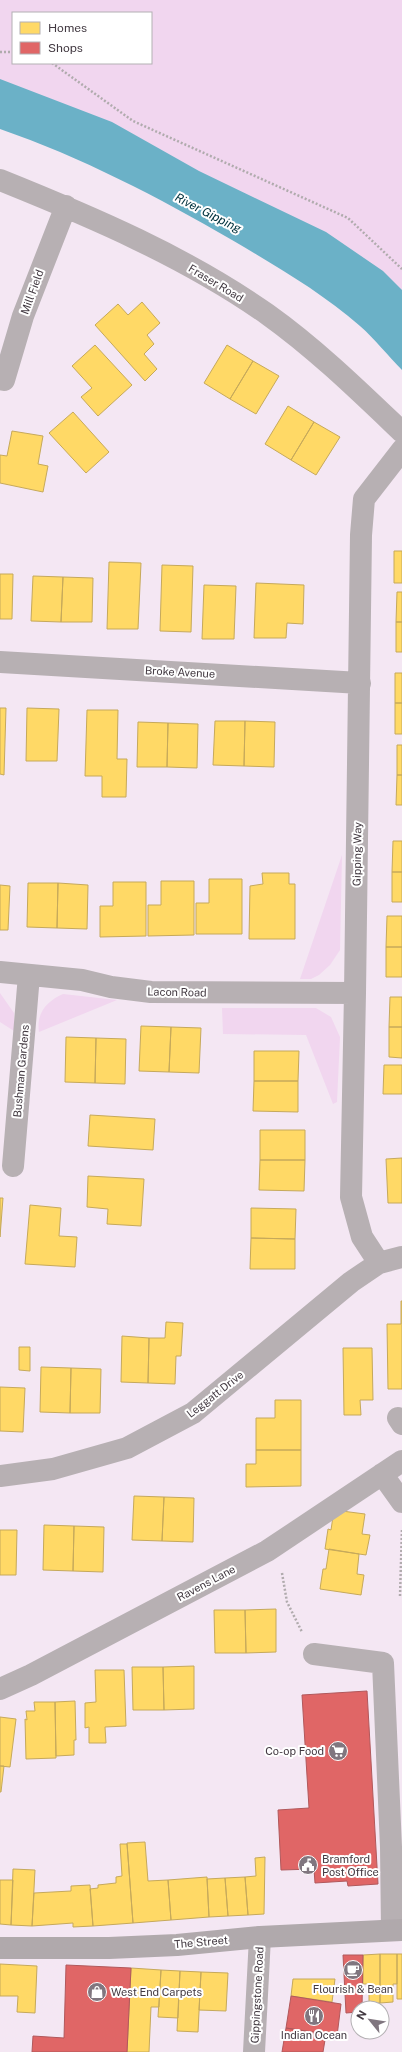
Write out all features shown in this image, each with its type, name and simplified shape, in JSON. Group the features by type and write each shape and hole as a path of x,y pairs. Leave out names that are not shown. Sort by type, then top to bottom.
{"main road":[{"name":"The Street","path":"0,1948 109,1948 177,1945 260,1937 397,1930"}],"street":[{"name":"Fraser Road","path":"0,180 66,206 201,272 268,314 326,361 402,432"},
{"name":"Mill Field","path":"4,380 23,316 66,206"},
{"name":"Gipping Way","path":"379,1263 362,1237 350,1197 360,683 360,535 364,500 402,450"},
{"name":"Broke Avenue","path":"0,662 360,683"},
{"name":"Lacon Road","path":"0,972 82,980 112,987 151,992 355,993"},
{"name":"Bushman Gardens","path":"13,1166 29,975"},
{"name":"Leggatt Drive","path":"0,1476 53,1469 126,1448 193,1413 351,1282 379,1263 402,1257"},
{"name":"Ravens Lane","path":"0,1689 31,1675 267,1551 402,1461"},
{"path":"382,1474 402,1502"},
{"path":"314,1654 383,1663 394,1710 391,1847 397,1930"},
{"name":"Gippingstone Road","path":"254,2052 260,1937"}],"path":[{"path":"0,52 12,52"},
{"path":"53,64 132,121 348,218 402,269"},
{"path":"400,1596 402,1520"},
{"path":"267,1551 282,1574 287,1602 314,1654"}],"shaded area":[{"path":"0,0 402,0 402,330 329,267 0,113"},
{"path":"342,855 340,950 330,965 319,975 311,979 300,979"},
{"path":"0,993 14,1013 14,1031 0,1022"},
{"path":"63,994 117,1000 39,1032 39,1019 44,1008 52,1000"},
{"path":"222,1008 316,1008 331,1017 340,1037 337,1102 333,1104 306,1035 223,1034"}],"water":[{"name":"River Gipping","path":"0,79 112,122 199,171 326,232 383,271 402,290 402,370 366,331 330,302 298,280 232,240 176,208 119,179 60,152 0,129"}],"building: Homes":[{"path":"142,302 160,323 147,335 154,344 144,354 157,369 145,381 95,325 118,304 128,315"},
{"path":"95,345 132,385 98,416 81,397 92,388 72,366"},
{"path":"227,345 253,361 230,399 204,383"},
{"path":"253,361 279,376 256,414 230,399"},
{"path":"288,406 314,422 291,460 265,444"},
{"path":"73,412 109,452 86,473 49,433"},
{"path":"314,422 340,437 316,475 291,460"},
{"path":"12,431 43,436 38,464 48,466 43,492 0,483 0,455 7,456"},
{"path":"394,551 402,551 402,583 394,583"},
{"path":"109,562 141,563 138,629 107,629"},
{"path":"162,565 193,566 191,632 160,631"},
{"path":"0,574 13,574 12,619 0,619"},
{"path":"33,576 63,577 61,622 31,621"},
{"path":"63,577 93,578 92,622 61,622"},
{"path":"256,583 304,585 303,624 287,623 286,638 254,638"},
{"path":"204,585 236,586 234,639 202,639"},
{"path":"397,592 402,592 402,622 396,622"},
{"path":"396,622 402,622 402,652 396,652"},
{"path":"395,673 402,673 402,703 395,703"},
{"path":"395,703 402,703 402,734 395,734"},
{"path":"0,708 6,708 4,775 0,774"},
{"path":"27,708 59,709 57,761 26,761"},
{"path":"87,710 118,710 117,759 127,759 126,797 102,797 102,776 85,776"},
{"path":"215,721 245,721 244,766 213,765"},
{"path":"245,721 275,722 274,767 244,766"},
{"path":"138,722 168,723 167,767 137,767"},
{"path":"168,723 198,724 197,768 167,767"},
{"path":"397,745 402,745 402,775 397,775"},
{"path":"397,775 402,775 402,805 396,805"},
{"path":"393,841 402,841 402,872 392,872"},
{"path":"392,872 402,872 402,902 392,902"},
{"path":"262,873 289,873 289,884 295,884 295,939 249,939 250,886 263,884"},
{"path":"209,879 242,879 242,934 196,934 196,903 209,903"},
{"path":"161,881 194,881 194,935 148,936 148,905 161,905"},
{"path":"113,882 146,882 146,936 100,937 100,906 113,906"},
{"path":"28,883 58,883 57,928 27,927"},
{"path":"58,883 88,885 87,929 57,928"},
{"path":"0,885 10,886 8,930 0,930"},
{"path":"387,916 402,916 402,947 386,947"},
{"path":"386,947 402,947 402,977 386,977"},
{"path":"390,997 402,997 402,1027 389,1027"},
{"path":"141,1026 171,1027 169,1072 139,1071"},
{"path":"171,1027 201,1028 199,1073 169,1072"},
{"path":"389,1027 402,1027 402,1058 389,1057"},
{"path":"66,1037 96,1038 95,1083 65,1082"},
{"path":"96,1038 126,1039 125,1084 95,1083"},
{"path":"254,1051 299,1051 298,1081 254,1081"},
{"path":"384,1065 402,1065 402,1094 383,1094"},
{"path":"254,1081 298,1081 298,1112 253,1111"},
{"path":"90,1115 155,1119 153,1150 88,1146"},
{"path":"260,1130 305,1130 305,1160 260,1160"},
{"path":"402,1158 402,1203 388,1203 386,1159"},
{"path":"260,1160 305,1160 304,1191 259,1190"},
{"path":"88,1176 144,1179 141,1226 107,1224 108,1209 87,1207"},
{"path":"0,1198 3,1198 0,1237"},
{"path":"30,1205 61,1208 59,1236 77,1237 75,1267 25,1264"},
{"path":"251,1208 296,1209 295,1239 251,1238"},
{"path":"251,1238 295,1239 295,1269 250,1269"},
{"path":"401,1301 402,1389 388,1389 387,1324 401,1324"},
{"path":"166,1322 183,1323 181,1356 176,1356 175,1384 148,1383 149,1338 165,1338"},
{"path":"122,1336 149,1338 148,1383 121,1382"},
{"path":"19,1347 30,1347 30,1371 19,1370"},
{"path":"343,1348 372,1348 373,1400 360,1400 361,1415 344,1415"},
{"path":"41,1367 71,1368 70,1413 40,1412"},
{"path":"71,1368 101,1369 100,1413 70,1413"},
{"path":"0,1387 25,1388 23,1432 0,1431"},
{"path":"275,1400 301,1400 301,1450 256,1450 256,1418 275,1418"},
{"path":"256,1450 301,1450 301,1486 246,1487 246,1464 256,1464"},
{"path":"134,1496 164,1497 162,1541 132,1540"},
{"path":"164,1497 194,1498 193,1542 162,1541"},
{"path":"334,1510 365,1514 362,1534 370,1535 366,1555 325,1549 328,1529 331,1530"},
{"path":"44,1525 74,1526 73,1571 43,1570"},
{"path":"74,1526 104,1527 103,1572 73,1571"},
{"path":"0,1530 17,1530 16,1575 0,1575"},
{"path":"329,1549 359,1554 357,1574 364,1575 361,1595 320,1589 323,1569 326,1569"},
{"path":"276,1609 276,1652 246,1653 245,1610"},
{"path":"214,1610 245,1610 246,1653 215,1653"},
{"path":"194,1666 194,1709 164,1710 163,1667"},
{"path":"132,1667 163,1667 164,1710 133,1710"},
{"path":"95,1670 124,1670 126,1726 105,1727 106,1743 89,1743 89,1727 85,1728 85,1703 96,1702"},
{"path":"75,1701 76,1740 74,1740 74,1755 56,1756 55,1702"},
{"path":"34,1702 55,1702 56,1758 26,1759 26,1711 35,1711"},
{"path":"0,1717 16,1719 10,1767 0,1766"},
{"path":"0,1766 4,1766 1,1792 0,1792"},
{"path":"145,1842 148,1881 168,1880 171,1920 133,1923 127,1843"},
{"path":"120,1844 127,1844 133,1923 93,1926 90,1889 98,1888 98,1885 116,1883 116,1877 122,1876"},
{"path":"265,1857 264,1914 248,1915 245,1877 256,1876 255,1858"},
{"path":"13,1869 35,1870 32,1926 11,1925"},
{"path":"207,1877 209,1917 171,1920 168,1880"},
{"path":"245,1877 248,1915 228,1916 225,1878"},
{"path":"225,1878 228,1916 209,1917 207,1879"},
{"path":"0,1880 13,1880 11,1925 0,1924"},
{"path":"90,1885 93,1926 73,1927 73,1923 32,1926 34,1893 71,1891 71,1886"},
{"path":"380,1954 397,1954 397,1984 393,1984 393,2002 390,2002 390,2000 380,2000"},
{"path":"380,1954 380,2000 369,2000 369,1984 363,1984 363,1955"},
{"path":"397,1954 402,1954 402,1999 397,1999"},
{"path":"0,1964 37,1966 35,2013 17,2012 18,1996 0,1996"},
{"path":"131,1968 161,1970 159,2007 151,2007 149,2052 127,2052"},
{"path":"161,1970 180,1971 178,2018 158,2017"},
{"path":"180,1971 201,1972 198,2032 177,2031"},
{"path":"201,1972 228,1973 226,2011 199,2010"},
{"path":"293,1979 335,1979 332,2002 291,1996"}],"building: Shops":[{"name":"Co-op Food","path":"367,1691 378,1884 348,1886 347,1881 315,1883 314,1869 281,1870 278,1810 309,1808 302,1695"},
{"name":"Flourish & Bean","path":"343,1955 363,1955 362,2000 350,2000 350,2013 346,2013"},
{"name":"West End Carpets","path":"66,1965 131,1968 127,2052 32,2052 33,2036 64,2038"},
{"name":"Indian Ocean","path":"291,1996 341,2004 337,2036 286,2028"},
{"path":"286,2028 326,2034 323,2052 282,2052"}],"place":[{"name":"Co-op Food","path":"338,1751"},
{"name":"Bramford Post Office","path":"308,1865"},
{"name":"Flourish & Bean","path":"353,1970"},
{"name":"West End Carpets","path":"97,1992"},
{"name":"Indian Ocean","path":"314,2016"}]}
